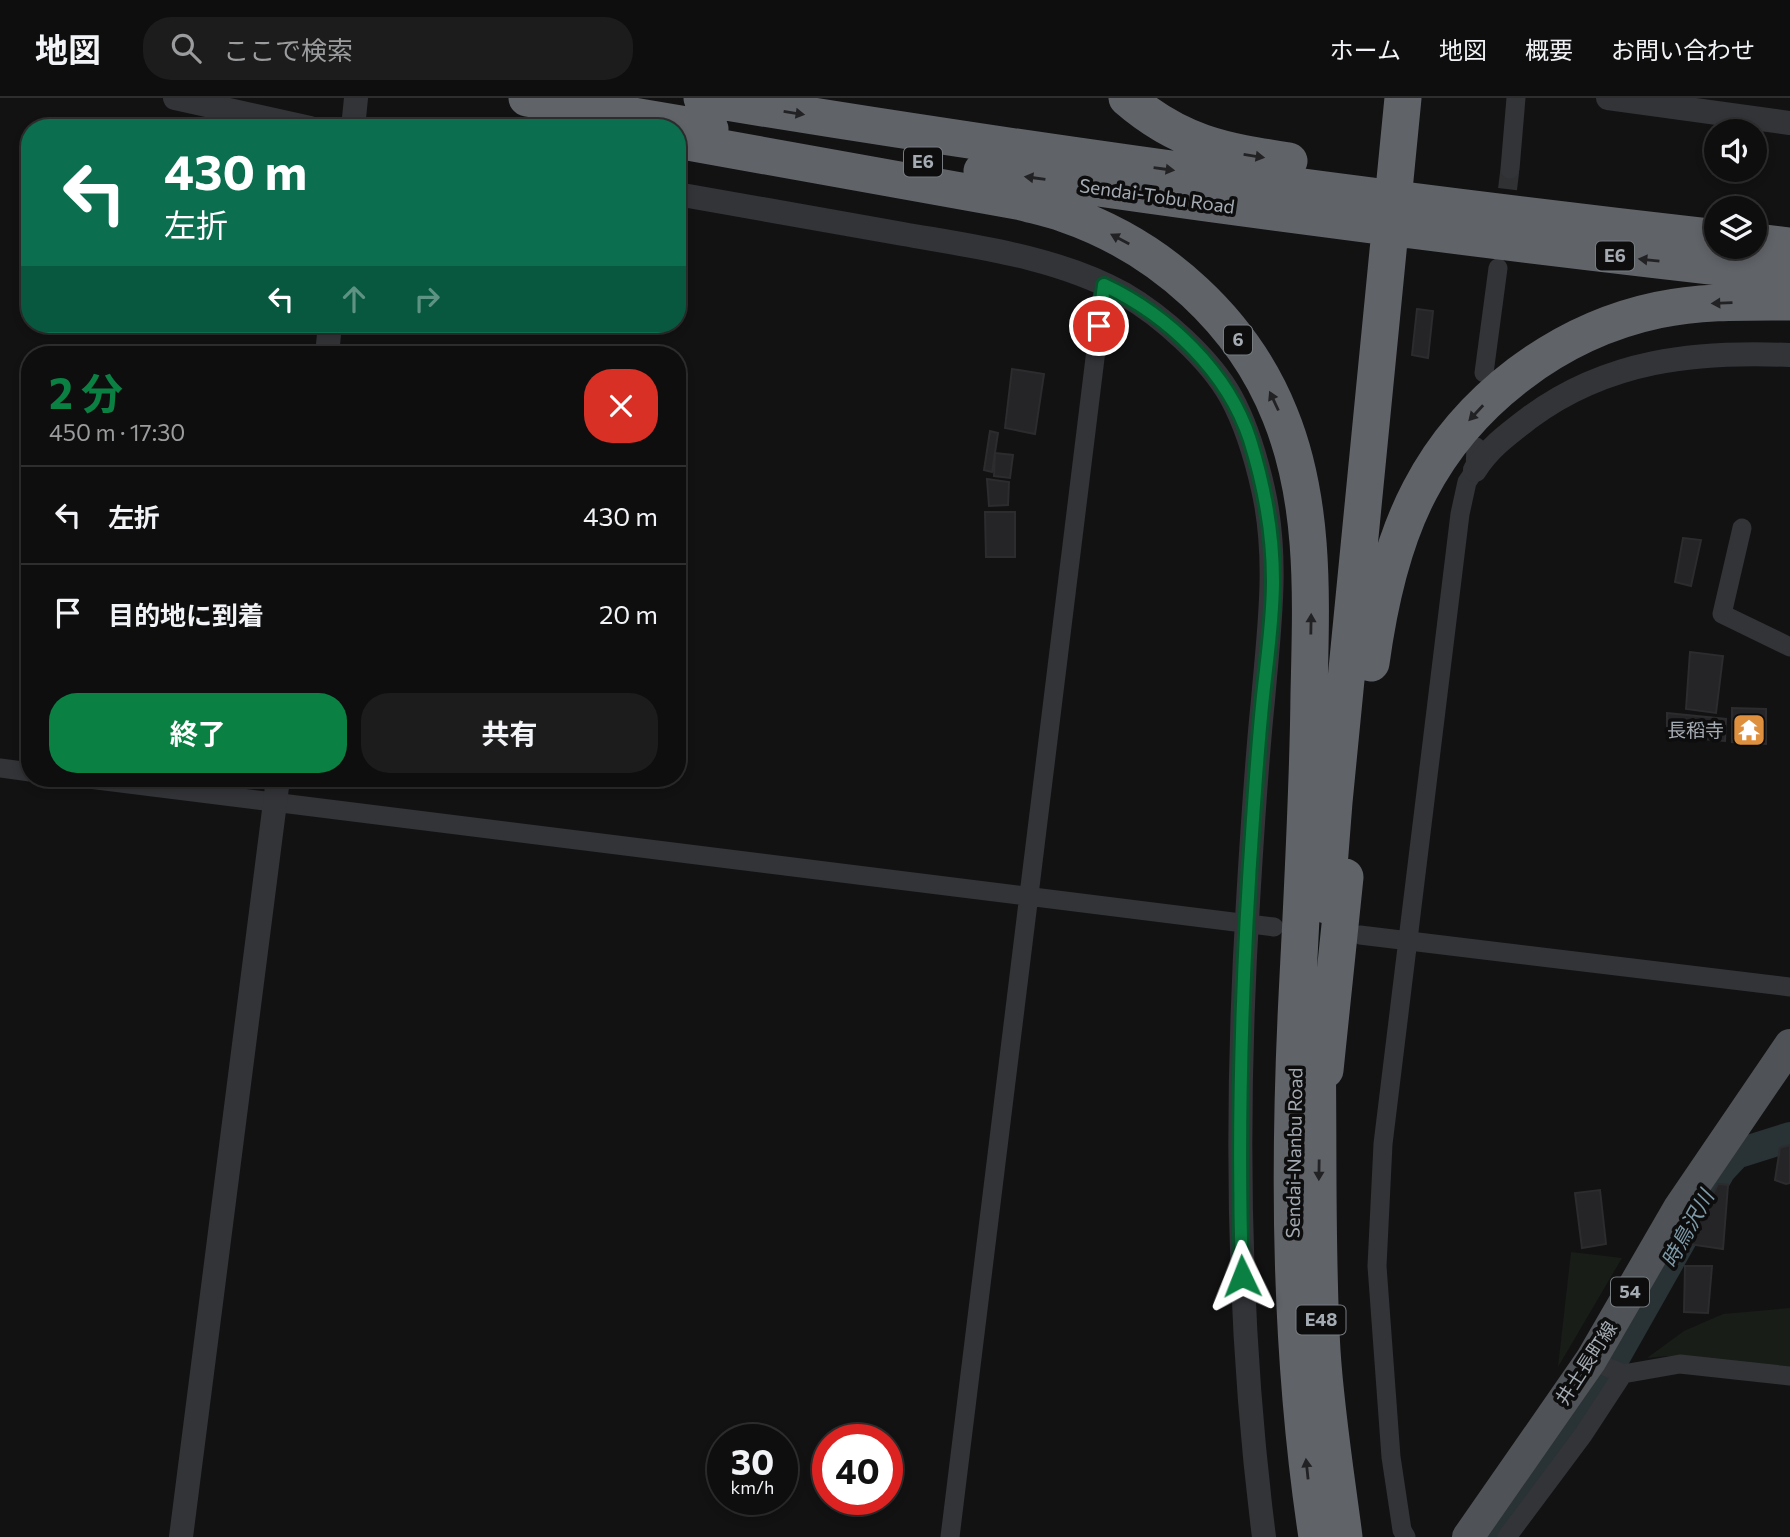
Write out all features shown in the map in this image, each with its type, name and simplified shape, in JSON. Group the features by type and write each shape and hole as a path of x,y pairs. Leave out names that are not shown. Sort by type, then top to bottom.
{"highway":[{"path":"518,98 569,119"},
{"name":"Sendai-Tobu Road","path":"527,98 656,119"},
{"name":"Sendai-Tobu Road","path":"702,98 1324,192 1704,237"},
{"path":"1127,98 1148,115 1195,142 1222,150 1324,192"},
{"path":"1288,932 1316,839 1352,461 1382,98"},
{"path":"1320,1102 1317,1041 1334,802 1403,98"},
{"name":"Sendai-Tobu Road","path":"686,124 852,151 1324,192"},
{"name":"6","path":"686,142 1022,202 1066,214 1139,249 1194,290 1243,344 1262,377 1290,441 1305,518 1311,589 1288,932"},
{"path":"1444,208 1671,215 1704,227"},
{"name":"Sendai-Tobu Road","path":"1444,208 1790,275"},
{"path":"1767,243 1790,246"},
{"path":"1320,1102 1329,1040 1353,801 1376,628 1385,586 1419,491 1441,455 1489,399 1516,376 1584,335 1658,310 1698,304 1790,302"},
{"name":"Sendai-Nanbu Road","path":"1288,932 1292,1246 1298,1368 1308,1477 1317,1537"},
{"name":"Sendai-Nanbu Road","path":"1320,1102 1318,1226 1322,1352 1344,1537"}],"main road":[{"name":"井土長町線","path":"1468,1537 1591,1360 1679,1208 1790,1045"}],"street":[{"path":"175,98 270,119"},
{"path":"354,119 356,98"},
{"path":"1510,169 1516,98"},
{"path":"1608,98 1790,123"},
{"path":"686,196 1008,252 1073,272 1104,285 1125,295 1174,331 1204,361 1230,395 1249,438 1263,489 1270,530 1273,582 1246,923 1241,1051 1240,1217 1245,1349 1264,1537"},
{"path":"1484,373 1498,268"},
{"path":"950,1537 1104,285"},
{"path":"1406,1537 1402,1530 1391,1457 1377,1266 1383,1144 1460,514 1467,482 1476,458 1486,454 1550,402 1592,380 1644,364 1698,355 1790,355"},
{"path":"1742,528 1722,614 1790,647"},
{"path":"0,768 21,771"},
{"path":"226,787 277,790 1028,897 1246,923 1288,932"},
{"path":"181,1537 277,790"},
{"path":"1360,935 1790,987"},
{"path":"1591,1360 1623,1374 1680,1364 1790,1376"},
{"path":"1507,1537 1583,1435 1623,1374"}],"shaded area":[{"path":"1571,1252 1622,1258 1558,1367"},
{"path":"1790,1308 1790,1368 1667,1356 1647,1358 1684,1331 1723,1314"}],"building":[{"path":"1417,309 1433,311 1428,358 1412,355"},
{"path":"1012,369 1044,374 1035,434 1005,428"},
{"path":"990,431 998,433 992,472 984,470"},
{"path":"995,453 1013,455 1010,478 994,476"},
{"path":"987,479 1009,482 1008,505 989,506"},
{"path":"985,512 1015,512 1015,557 986,557"},
{"path":"1683,538 1701,540 1691,586 1675,582"},
{"path":"1690,652 1723,656 1716,713 1686,709"},
{"path":"1732,708 1766,709 1766,744 1732,742"},
{"path":"1667,713 1726,719 1725,741 1667,736"},
{"path":"1790,1145 1790,1183 1786,1184 1775,1180 1780,1148"},
{"path":"1718,1184 1728,1185 1723,1249 1689,1244"},
{"path":"1600,1190 1606,1244 1582,1248 1575,1193"},
{"path":"1685,1266 1712,1266 1708,1313 1684,1312"}],"waterway":[{"name":"時鳥沢川","path":"1616,1356 1721,1170 1736,1154 1790,1137"},
{"name":"時鳥沢川","path":"1487,1537 1602,1382"}],"tunnel":[{"path":"1504,218 1510,169"}],"place":[{"name":"長稻寺","path":"1749,730"}],"route":[{"path":"1099,326 1104,285 1125,295 1174,331 1204,361 1230,395 1249,438 1263,489 1270,530 1273,582 1253,816 1241,1051 1242,1276"}]}
